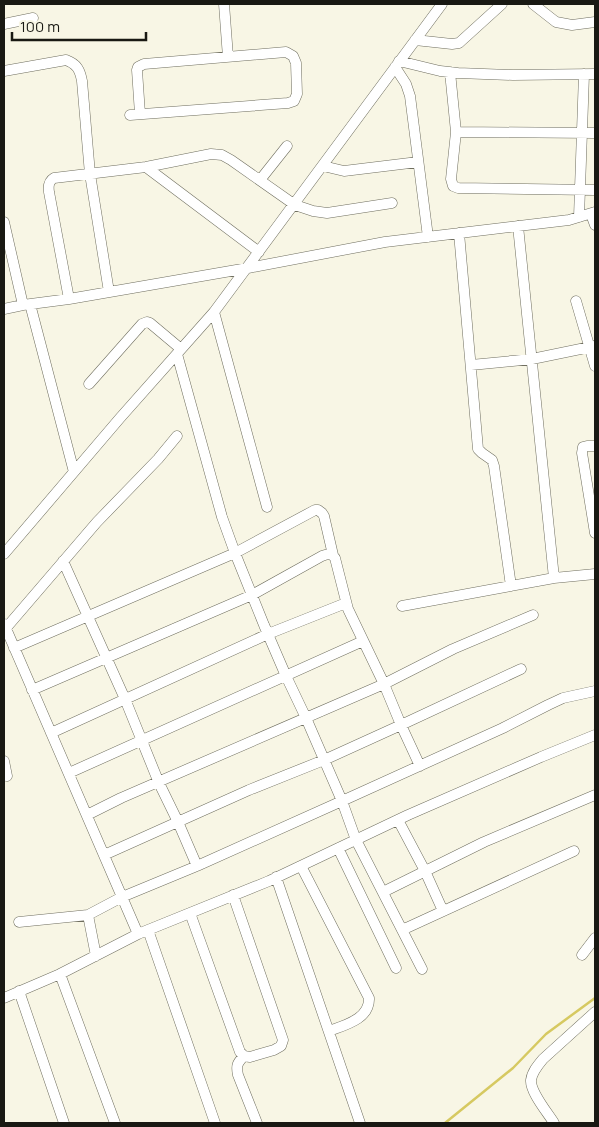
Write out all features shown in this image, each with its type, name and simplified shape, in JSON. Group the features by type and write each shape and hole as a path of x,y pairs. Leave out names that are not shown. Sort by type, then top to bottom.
{"street":[{"path":"224,4 228,56"},
{"path":"4,554 214,312 442,4"},
{"path":"415,40 459,43 502,4"},
{"path":"533,4 556,22 572,25 595,22"},
{"path":"4,24 33,18"},
{"path":"286,52 293,56 296,63 297,94 294,101 288,103 135,114 138,67 144,64 228,56 286,52"},
{"path":"4,71 66,60 73,62 79,69 82,81 90,174 109,292"},
{"path":"397,64 450,72 513,75 595,74"},
{"path":"397,64 410,96 428,237"},
{"path":"450,72 456,132 451,179 453,186 458,188 595,190"},
{"path":"579,216 584,74"},
{"path":"456,132 595,133"},
{"path":"260,180 286,146"},
{"path":"69,299 48,192 48,185 54,178 146,167 211,154 222,155 231,160 294,205 313,211 327,213 392,203"},
{"path":"323,166 344,171 418,162"},
{"path":"146,167 259,252"},
{"path":"4,309 248,268 384,242 569,220 593,213 595,225"},
{"path":"4,222 74,472"},
{"path":"518,226 554,578"},
{"path":"459,233 478,449 492,460 494,466 511,586"},
{"path":"576,301 593,347 595,366"},
{"path":"214,312 267,507"},
{"path":"89,384 142,324 146,322 150,323 179,352 222,517 235,552 286,676 342,801 356,840 422,969"},
{"path":"471,365 532,359 593,347"},
{"path":"177,436 158,459 96,522 5,626 122,897 143,932 215,1123"},
{"path":"595,446 583,447 582,452 595,533"},
{"path":"14,648 235,552 318,510 324,516 332,555 335,558 346,603 420,766"},
{"path":"32,690 252,595 322,556 332,555"},
{"path":"63,561 126,699 158,783 178,822 197,866"},
{"path":"402,606 554,578 595,574"},
{"path":"51,733 268,634 346,603"},
{"path":"87,815 121,798 384,684 453,649 533,615"},
{"path":"69,773 363,641"},
{"path":"104,855 249,790 324,760 521,669"},
{"path":"19,922 88,915 122,897 197,866 420,766 563,698 595,691"},
{"path":"4,998 60,974 143,932 233,896 398,820 595,735"},
{"path":"4,761 7,776"},
{"path":"383,892 484,842 595,795"},
{"path":"398,820 425,871 443,911"},
{"path":"338,848 396,968"},
{"path":"402,930 574,852"},
{"path":"301,866 369,998 368,1008 357,1019 347,1025 329,1030"},
{"path":"276,877 360,1123"},
{"path":"190,913 240,1052 244,1056 250,1057 274,1050 281,1046 283,1040 233,896"},
{"path":"88,915 96,956"},
{"path":"582,955 595,938"},
{"path":"60,974 114,1123"},
{"path":"19,991 64,1123"},
{"path":"554,1123 533,1090 532,1075 536,1066 543,1059 595,1012"},
{"path":"244,1056 238,1061 236,1067 257,1123"}],"waterway":[{"path":"445,1123 513,1068 546,1034 595,998"}]}
